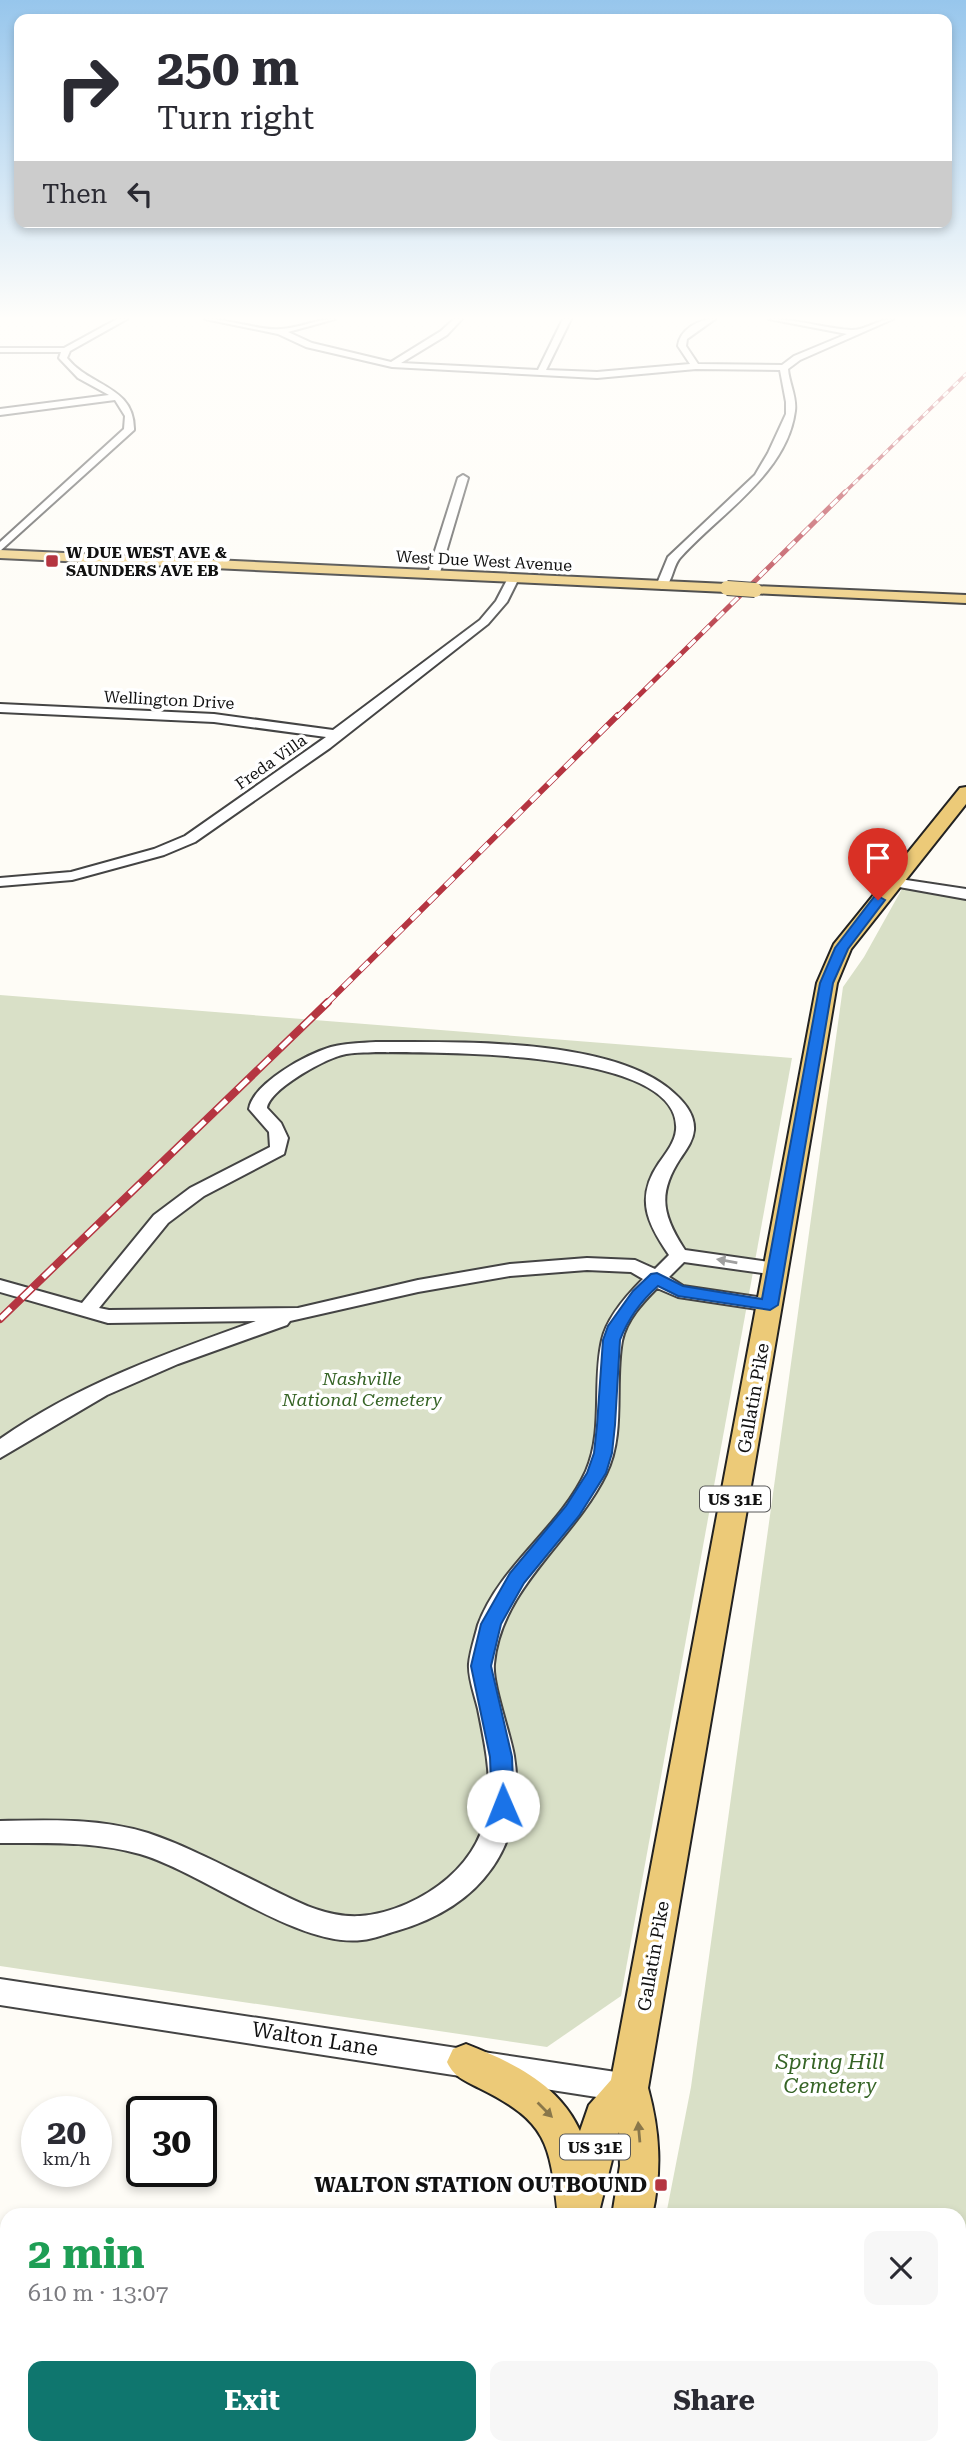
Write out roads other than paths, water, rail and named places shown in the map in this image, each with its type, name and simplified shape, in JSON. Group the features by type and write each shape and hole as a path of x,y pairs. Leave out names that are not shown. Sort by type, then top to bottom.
{"main road":[{"name":"West Due West Avenue","path":"0,554 512,580 966,598"},
{"name":"Gallatin Pike","path":"634,2208 641,2177 640,2126 629,2088 827,983 841,948 966,792"},
{"path":"466,2062 531,2097 551,2115 565,2141 577,2208"},
{"name":"US 31E","path":"580,2208 603,2118 629,2088"}],"street":[{"path":"0,548 124,434"},
{"path":"662,586 672,559 758,477 769,463 782,434"},
{"path":"433,576 463,478"},
{"name":"Freda Villa","path":"0,882 72,876 113,867 180,844 314,753 484,622 501,601 512,580"},
{"name":"Wellington Drive","path":"0,708 214,718 336,734"},
{"path":"893,882 966,894"},
{"path":"85,1311 161,1219 197,1192 278,1150 281,1142 278,1131 258,1109 258,1103 265,1093 307,1064 343,1049 496,1049 566,1057 629,1072 656,1084 678,1106 686,1125 683,1141 655,1189 666,1237 678,1255 776,1269"},
{"path":"0,1832 80,1831 145,1844 216,1875 313,1923 340,1927 363,1928 413,1914 438,1903 454,1890 471,1875 486,1852 498,1829 503,1806 501,1757 481,1666 491,1624 517,1578 572,1511 596,1473 603,1453 612,1340 626,1310 657,1278 672,1267 678,1255"},
{"path":"0,1450 50,1414 109,1384 298,1314 418,1286 559,1265 628,1265 641,1268 678,1291 770,1305"},
{"path":"0,1286 85,1311 125,1318 298,1314"},
{"name":"Walton Lane","path":"0,1992 629,2088"}],"railway":[{"path":"843,494 905,434"},
{"path":"617,717 845,492"},
{"path":"326,1004 618,715"},
{"path":"0,1319 328,1002"}],"place":[{"name":"W DUE WEST AVE & SAUNDERS AVE EB","path":"52,561"},
{"name":"WALTON STATION OUTBOUND","path":"661,2185"}],"park label":[{"name":"Nashville National Cemetery","path":"362,1388"},
{"name":"Spring Hill Cemetery","path":"830,2074"}]}
